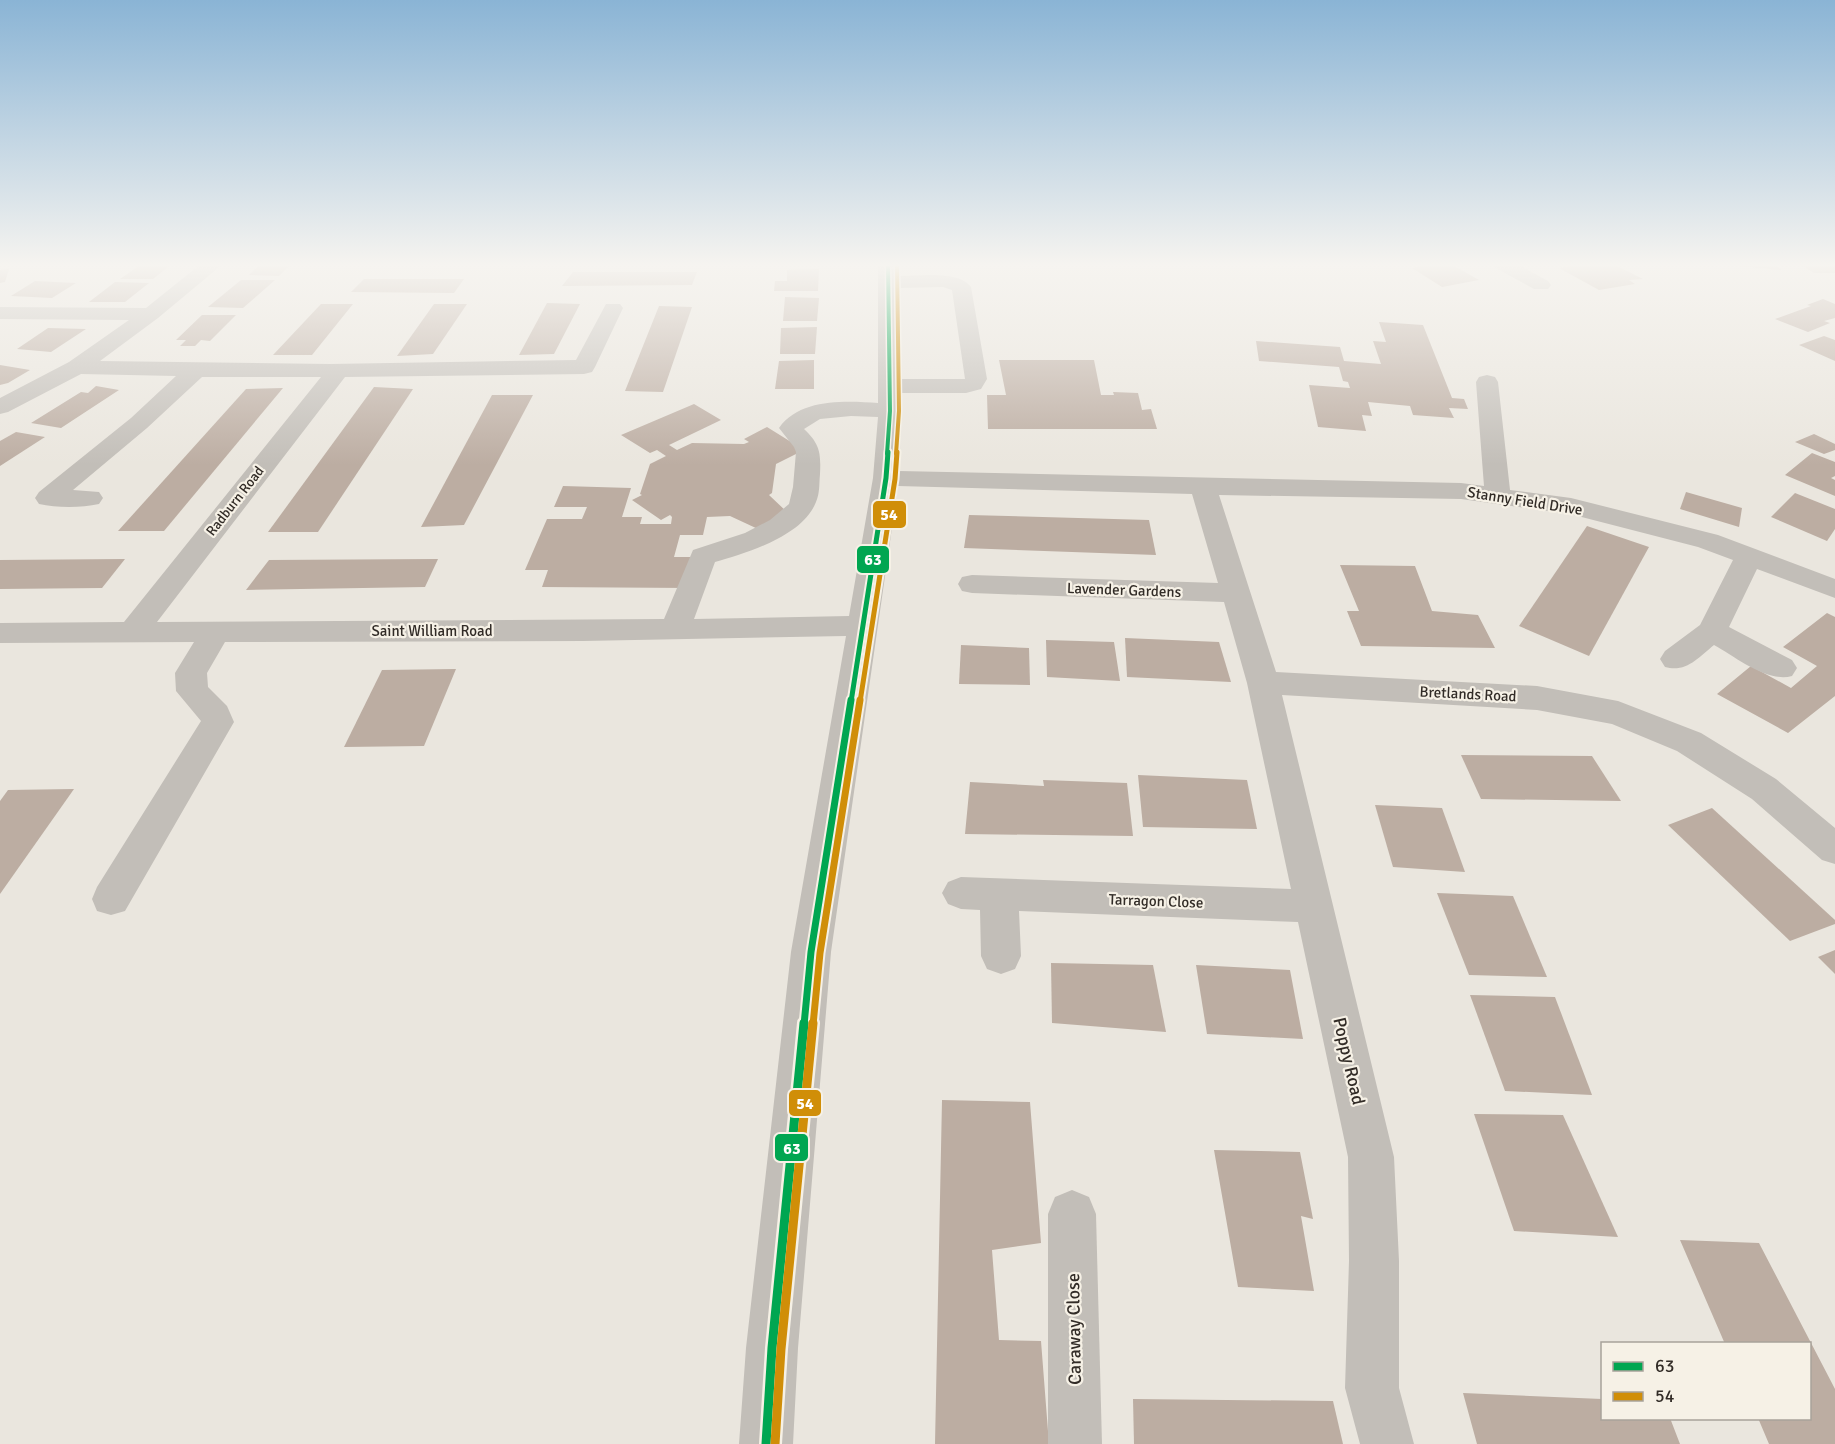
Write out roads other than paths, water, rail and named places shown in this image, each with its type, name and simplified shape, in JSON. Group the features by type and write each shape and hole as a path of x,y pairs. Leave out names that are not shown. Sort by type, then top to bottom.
{"street":[{"path":"0,407 76,367 129,330"},
{"path":"76,367 337,372 584,367 602,330"},
{"path":"766,1444 773,1336 811,952 886,478 890,399 889,330"},
{"path":"675,629 703,556 736,548 783,523 801,508 807,488 808,457 806,445 794,436 791,428 797,421 809,414 974,384 976,379 968,330"},
{"path":"90,498 48,498 139,423 195,371"},
{"name":"Radburn Road","path":"134,631 337,372"},
{"path":"1487,382 1498,496"},
{"name":"Stanny Field Drive","path":"886,478 1203,487 1461,491 1571,506 1708,542 1835,590"},
{"path":"1203,487 1263,683"},
{"path":"1676,659 1712,631 1749,557"},
{"name":"Lavender Gardens","path":"972,584 1012,596 1235,593"},
{"name":"Saint William Road","path":"0,633 864,626"},
{"path":"111,899 218,722 215,714 192,691 191,674 217,631"},
{"path":"1712,631 1781,668"},
{"name":"Bretlands Road","path":"1263,683 1537,698 1618,713 1689,742 1755,783 1835,849"},
{"name":"Poppy Road","path":"1263,683 1371,1157 1374,1261 1372,1388 1387,1444"},
{"name":"Tarragon Close","path":"961,893 1314,906"},
{"path":"999,895 1001,956"},
{"name":"Caraway Close","path":"1072,1214 1076,1444"}]}
